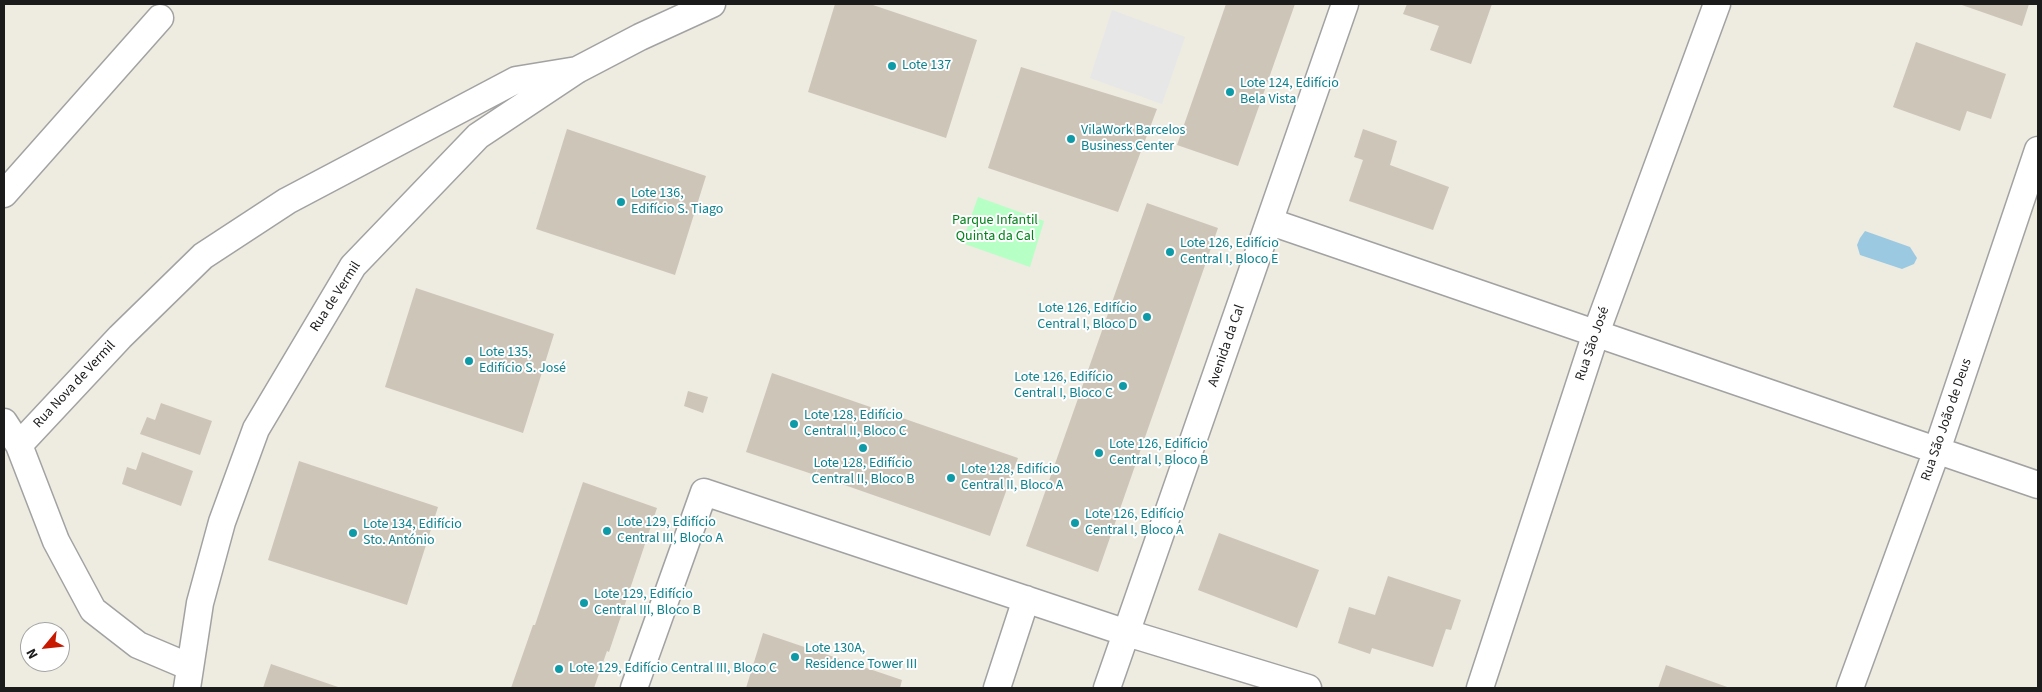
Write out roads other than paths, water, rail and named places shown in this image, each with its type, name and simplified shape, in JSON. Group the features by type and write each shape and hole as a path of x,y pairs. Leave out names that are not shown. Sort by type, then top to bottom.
{"street":[{"name":"Rua de Vermil","path":"188,678 200,603 222,522 256,429 353,266 478,136 577,70 640,37 712,4"},
{"name":"Avenida da Cal","path":"1107,688 1271,222 1345,4"},
{"name":"Rua São José","path":"1480,688 1596,333 1717,4"},
{"path":"4,194 160,18"},
{"name":"Rua Nova de Vermil","path":"19,444 120,337 203,256 287,201 516,80 577,70"},
{"name":"Rua São João de Deus","path":"1850,688 1937,450 2038,150"},
{"path":"1271,222 2038,485"},
{"path":"4,422 19,444 56,541 93,610 138,646 188,678"},
{"path":"634,688 704,492 1127,633 1308,688"},
{"path":"997,688 1026,599"}],"water":[{"path":"1865,231 1910,247 1917,258 1914,264 1902,269 1860,255 1857,245"}],"place":[{"name":"Lote 137","path":"892,66"},
{"name":"Lote 124, Edifício Bela Vista","path":"1230,92"},
{"name":"VilaWork Barcelos Business Center","path":"1071,139"},
{"name":"Lote 136, Edifício S. Tiago","path":"621,202"},
{"name":"Lote 126, Edifício Central I, Bloco E","path":"1170,252"},
{"name":"Lote 126, Edifício Central I, Bloco D","path":"1147,317"},
{"name":"Lote 135, Edifício S. José","path":"469,361"},
{"name":"Lote 126, Edifício Central I, Bloco C","path":"1123,386"},
{"name":"Lote 128, Edifício Central II, Bloco C","path":"794,424"},
{"name":"Lote 128, Edifício Central II, Bloco B","path":"863,448"},
{"name":"Lote 126, Edifício Central I, Bloco B","path":"1099,453"},
{"name":"Lote 128, Edifício Central II, Bloco A","path":"951,478"},
{"name":"Lote 126, Edifício Central I, Bloco A","path":"1075,523"},
{"name":"Lote 129, Edifício Central III, Bloco A","path":"607,531"},
{"name":"Lote 134, Edifício Sto. António","path":"353,533"},
{"name":"Lote 129, Edifício Central III, Bloco B","path":"584,603"},
{"name":"Lote 130A, Residence Tower III","path":"795,657"},
{"name":"Lote 129, Edifício Central III, Bloco C","path":"559,669"}],"park label":[{"name":"Parque Infantil Quinta da Cal","path":"995,230"}]}
